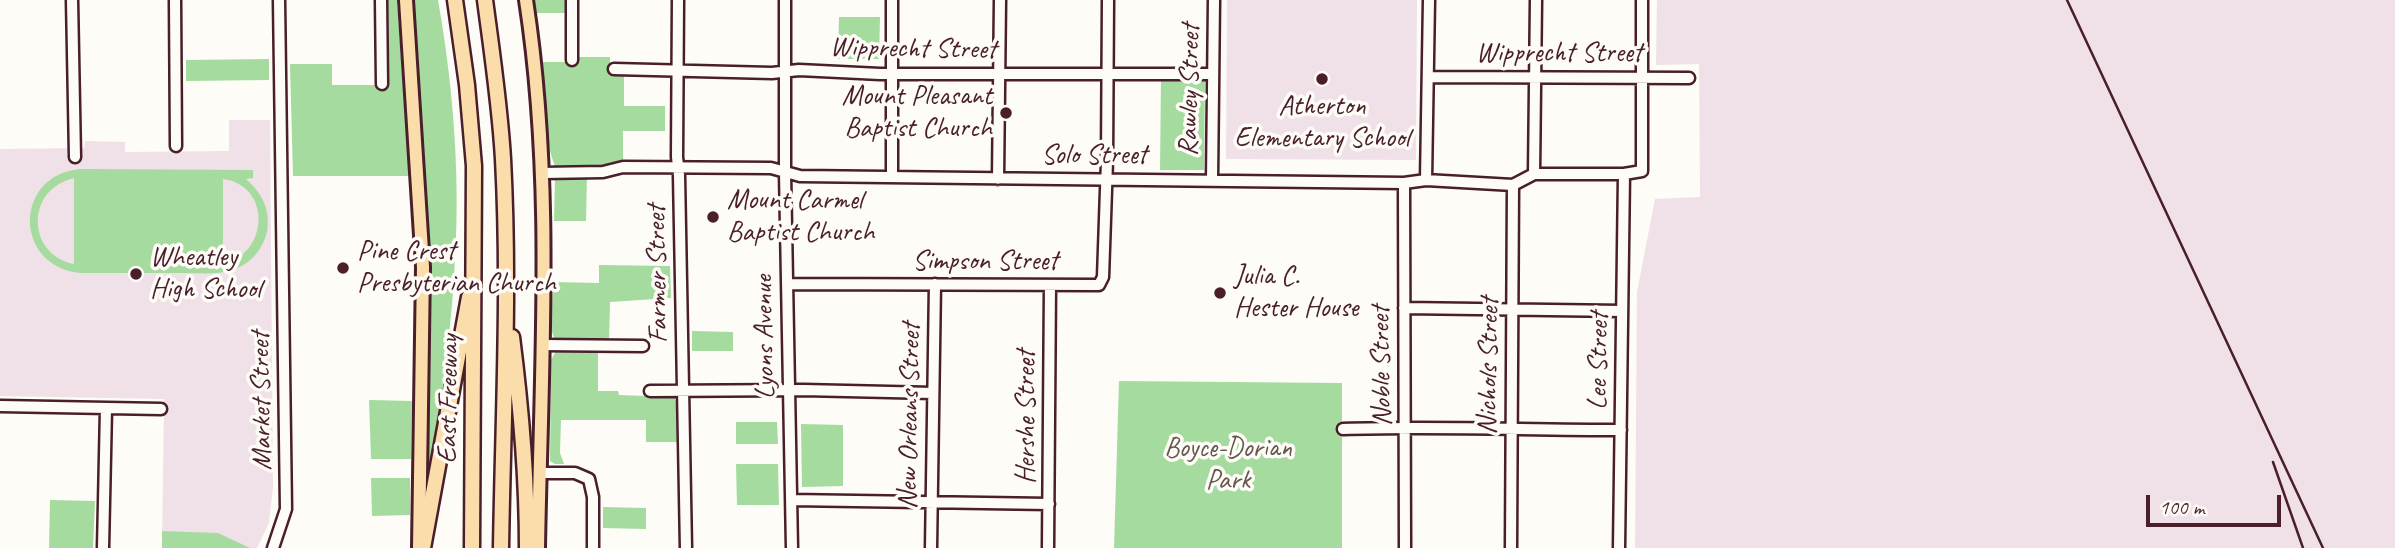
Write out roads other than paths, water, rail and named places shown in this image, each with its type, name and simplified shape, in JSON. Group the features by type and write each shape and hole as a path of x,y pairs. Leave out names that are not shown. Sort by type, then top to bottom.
{"highway":[{"path":"449,0 458,16"},
{"name":"East Freeway","path":"455,0 471,125 475,268 472,548"},
{"name":"East Freeway","path":"485,0 503,159 505,276 501,548"},
{"path":"421,548 460,334 475,268"},
{"path":"505,276 523,440 527,548"}],"main road":[{"path":"405,0 423,267 421,548"},
{"path":"526,0 543,173 543,345 538,548"}],"street":[{"path":"72,0 75,158"},
{"path":"176,0 176,146"},
{"name":"Market Street","path":"273,548 286,509 279,0"},
{"path":"381,0 382,84"},
{"path":"572,0 572,60"},
{"name":"Farmer Street","path":"678,0 678,168 686,548"},
{"name":"Lyons Avenue","path":"785,0 785,173 792,548"},
{"path":"892,0 892,177"},
{"path":"998,179 1000,0"},
{"path":"1107,179 1108,0"},
{"name":"Rawley Street","path":"1212,180 1213,0"},
{"path":"1426,180 1429,0"},
{"path":"1534,174 1536,0"},
{"path":"1513,185 1534,174 1642,172 1642,0"},
{"name":"Wipprecht Street","path":"614,69 772,73 784,70 892,74 1212,74"},
{"name":"Wipprecht Street","path":"1429,77 1689,78"},
{"name":"Solo Street","path":"543,173 603,172 623,167 771,168 800,176 1404,183 1426,180 1513,185"},
{"name":"Lee Street","path":"1619,548 1624,174"},
{"name":"Simpson Street","path":"787,284 1099,285 1103,277 1107,179"},
{"name":"Noble Street","path":"1404,183 1405,548"},
{"name":"Nichols Street","path":"1511,548 1513,185"},
{"name":"New Orleans Street","path":"931,548 934,284"},
{"name":"Hershe Street","path":"1048,548 1050,285"},
{"path":"1404,308 1622,311"},
{"path":"543,345 643,346"},
{"path":"650,391 933,393"},
{"path":"0,406 161,409"},
{"path":"103,548 106,409"},
{"path":"1343,429 1405,426 1511,430 1621,429"},
{"path":"539,473 575,473 589,479 593,497 593,548"},
{"path":"791,500 1049,504"}],"railway":[{"path":"2067,0 2323,548"},
{"path":"2273,462 2303,548"}],"place":[{"name":"Atherton Elementary School","path":"1322,79"},
{"name":"Mount Pleasant Baptist Church","path":"1006,113"},
{"name":"Mount Carmel Baptist Church","path":"713,217"},
{"name":"Pine Crest Presbyterian Church","path":"343,268"},
{"name":"Wheatley High School","path":"136,274"},
{"name":"Julia C. Hester House","path":"1220,293"}],"park label":[{"name":"Boyce-Dorian Park","path":"1228,465"}]}
